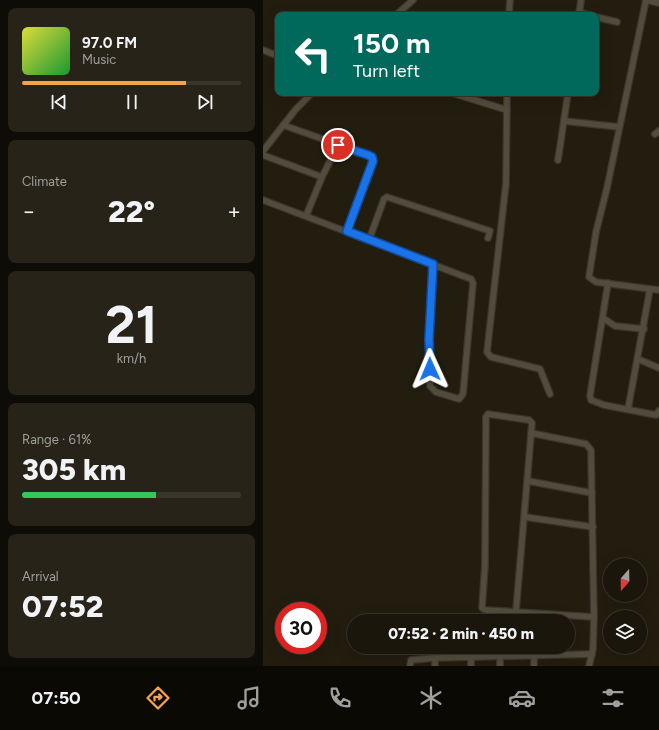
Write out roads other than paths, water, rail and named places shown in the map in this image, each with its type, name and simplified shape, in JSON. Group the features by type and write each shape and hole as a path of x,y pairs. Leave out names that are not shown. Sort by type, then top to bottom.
{"street":[{"path":"399,12 413,0"},
{"path":"509,0 509,12"},
{"path":"579,12 581,0"},
{"path":"659,3 646,0 595,232 589,277 596,282 659,290"},
{"path":"599,18 617,22"},
{"path":"263,50 275,55"},
{"path":"263,151 283,125 309,96"},
{"path":"462,96 507,110"},
{"path":"507,96 506,183 487,352 491,356 540,369 550,394"},
{"path":"558,160 568,96"},
{"path":"564,121 619,127"},
{"path":"283,125 372,157 373,161 347,231"},
{"path":"306,216 322,177 338,145"},
{"path":"263,155 322,177"},
{"path":"369,240 384,199 387,197 490,231 488,238"},
{"path":"263,200 347,231 369,240 433,264 471,279 473,283 463,394 459,399 436,392 430,386 429,339 433,264"},
{"path":"608,283 590,396 594,402 605,405 656,415 659,411"},
{"path":"628,409 650,289"},
{"path":"603,318 615,326 643,328"},
{"path":"638,359 659,368"},
{"path":"516,611 532,423 529,420 488,414 486,416 485,565 482,608 485,610 594,617"},
{"path":"531,433 581,443 590,447 591,450 594,617 593,654 589,666"},
{"path":"527,481 592,493"},
{"path":"525,517 593,527"},
{"path":"409,666 411,660 435,658 593,654"},
{"path":"471,656 471,666"},
{"path":"500,656 500,666"},
{"path":"534,656 534,666"},
{"path":"435,658 435,666"}]}
